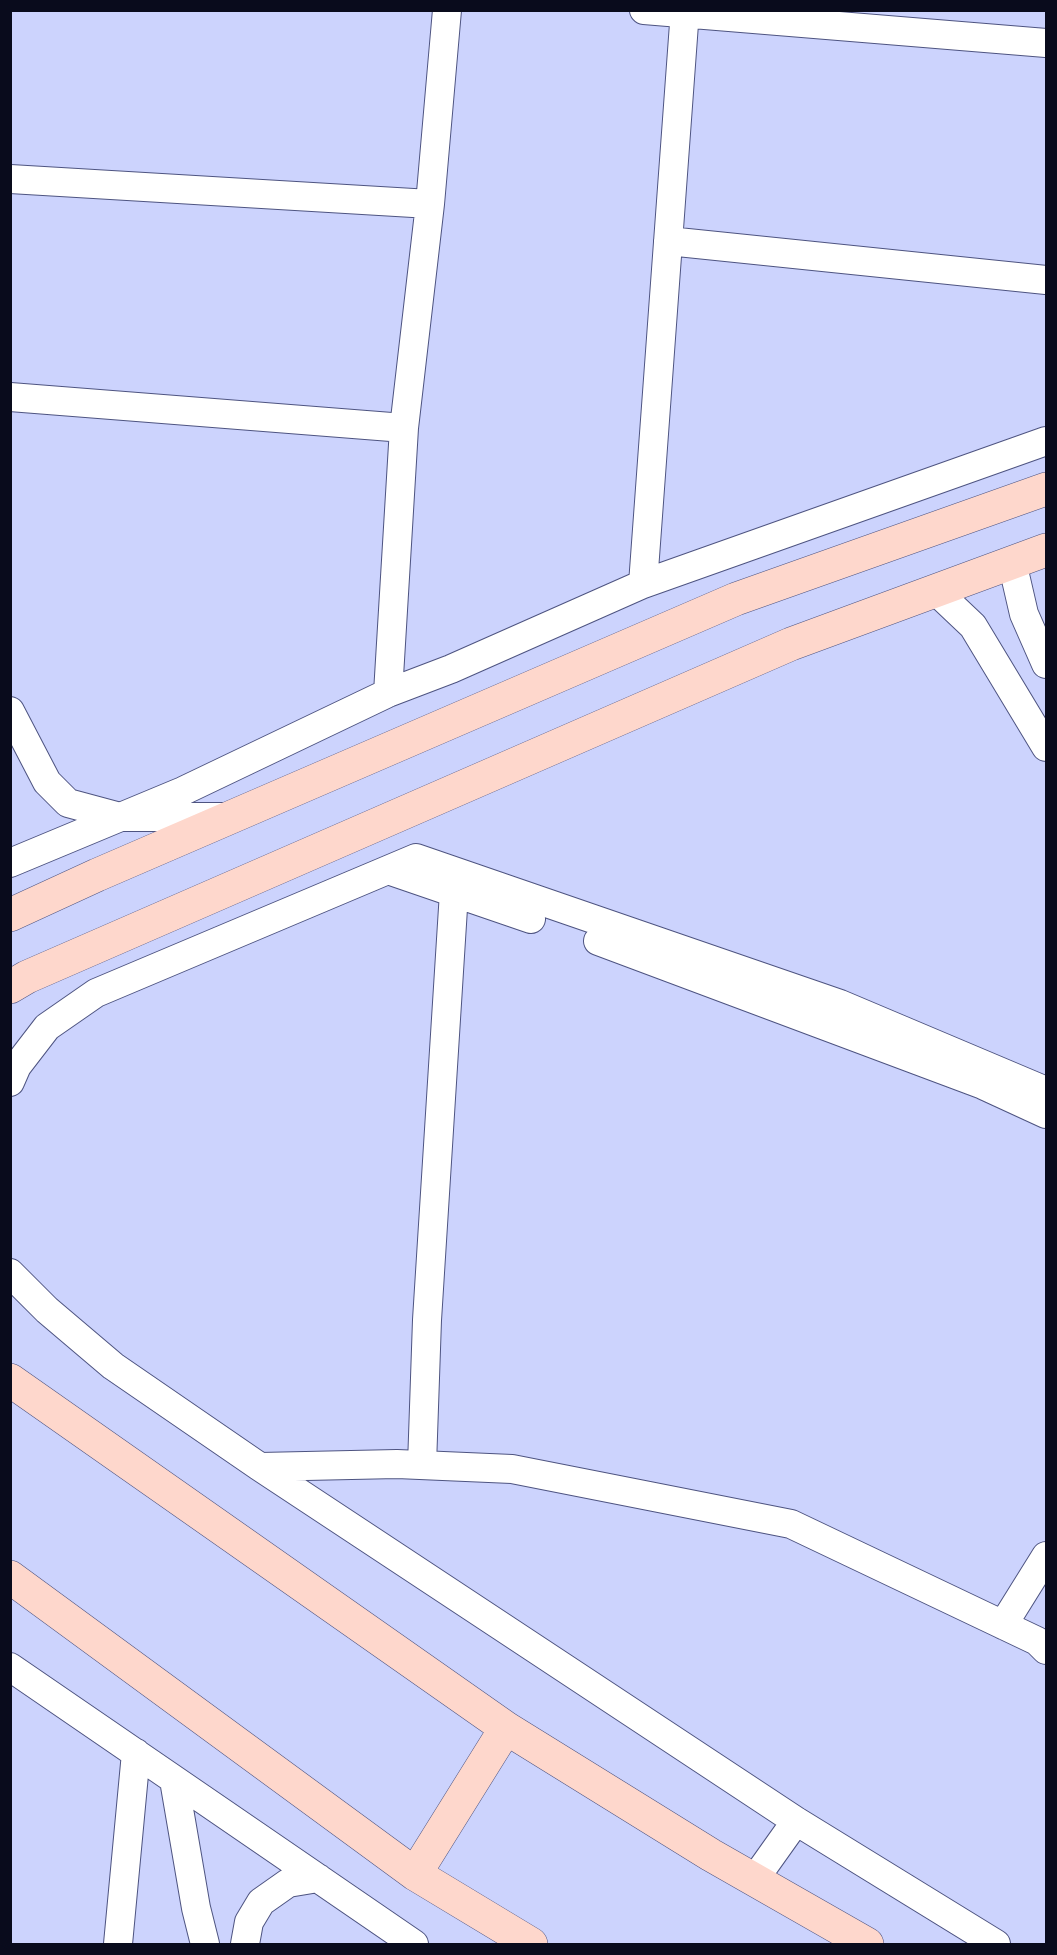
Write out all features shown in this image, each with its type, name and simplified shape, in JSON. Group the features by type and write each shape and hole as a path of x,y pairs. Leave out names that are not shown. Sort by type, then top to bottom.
{"main road":[{"path":"10,915 97,874 736,599 1047,489"},
{"path":"16,988 791,644 1047,550"},
{"path":"10,1380 506,1728 754,1880 867,1944"},
{"path":"10,1577 415,1874 531,1944"},
{"path":"415,1874 506,1728"}],"street":[{"path":"388,693 404,428 430,204 447,10"},
{"path":"644,10 1047,43"},
{"path":"643,584 685,13"},
{"path":"10,179 430,204"},
{"path":"668,241 1047,279"},
{"path":"10,397 404,428"},
{"path":"10,862 183,791 388,693 451,669 643,584 1047,441"},
{"path":"1012,562 1024,614 1047,664"},
{"path":"935,590 973,626 1047,747"},
{"path":"10,711 47,782 69,803 120,817 230,817"},
{"path":"10,1082 17,1066 47,1027 96,993 416,858 840,1004 1047,1091"},
{"path":"388,870 622,950 983,1085 1047,1114"},
{"path":"422,1465 427,1320 454,892"},
{"path":"10,1273 47,1310 113,1366 260,1467 796,1821 996,1944"},
{"path":"260,1467 422,1465 512,1468 791,1524 1036,1641 1047,1650"},
{"path":"1003,1625 1047,1556"},
{"path":"10,1667 414,1944"},
{"path":"118,1944 135,1753"},
{"path":"174,1780 196,1908 205,1944"},
{"path":"754,1880 796,1821"},
{"path":"245,1944 249,1922 261,1902 288,1883 318,1878"}]}
